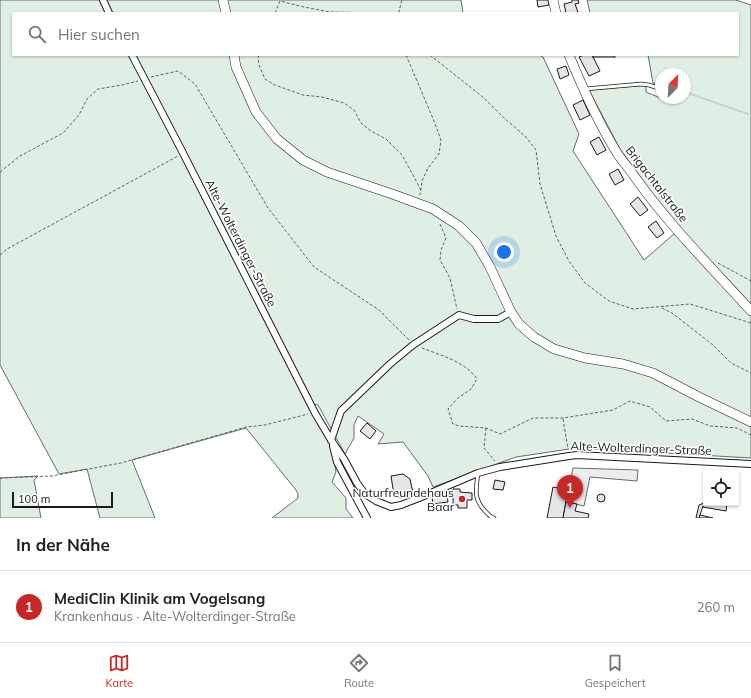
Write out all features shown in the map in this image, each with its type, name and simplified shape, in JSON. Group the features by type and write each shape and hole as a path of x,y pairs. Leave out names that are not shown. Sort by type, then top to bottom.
{"main road":[{"path":"223,0 226,12"},
{"path":"553,0 556,12"},
{"path":"234,56 236,67 256,112 277,139 303,160 327,172 433,209 458,226 476,243 489,265 511,312 519,324 534,337 554,349 585,358 623,364 654,373 706,401 751,422"},
{"name":"Brigachtalstraße","path":"569,56 583,90 618,154 653,202 694,250 751,311"}],"street":[{"path":"103,0 109,12"},
{"name":"Alte-Wolterdinger-Straße","path":"132,56 315,412 365,494 376,501 391,507 419,498 478,473 500,467 577,455 751,464"},
{"path":"331,440 341,411 390,364 414,345 459,315 474,319 498,319 511,312"},
{"name":"Alte-Wolterdinger-Straße","path":"331,440 337,462 367,518"}],"lane":[{"path":"583,90 641,84 655,87"},
{"path":"478,473 476,493 477,501 482,509 494,518"}],"path":[{"path":"399,12 402,0"},
{"path":"275,12 280,1 330,12"},
{"path":"258,56 265,79 275,85 303,95 322,97 344,103 354,110 361,123 371,131 386,139 402,155 421,190"},
{"path":"406,56 441,140 438,154 428,168 422,181 419,204"},
{"path":"431,56 484,98 502,117 526,137 536,150 540,184 556,236 569,261 585,283 609,300 633,309 690,304 751,323"},
{"path":"0,172 20,156 63,133 79,115 87,99 98,88 122,85 178,71 195,84 268,208 314,267 379,310 414,345 458,363 473,372 477,379 471,389 458,398 448,409 453,424 458,426 486,428 500,434 533,418 563,418 613,410 630,402 650,407 666,421 692,419 710,426 737,428 751,435"},
{"path":"0,255 7,249 183,153"},
{"path":"440,224 446,238 441,250 440,260 450,278 459,315"},
{"path":"713,260 751,280"},
{"path":"660,307 672,313 713,345 731,363 751,373"},
{"path":"0,478 52,476 120,463 246,428 266,425 315,412"},
{"path":"563,418 569,456"},
{"path":"486,428 484,448 500,467"}],"green space":[{"path":"0,0 461,0 463,12 12,12 12,56 541,56 543,57 579,134 573,151 644,260 681,228 659,203 620,149 589,90 646,85 646,92 655,96 655,104 691,104 691,68 655,68 655,83 653,83 648,56 739,56 739,12 590,12 587,0 736,0 751,5 751,458 576,448 516,457 433,487 428,476 403,442 378,444 384,434 358,416 354,425 354,438 345,454 318,405 310,403 331,440 336,472 332,482 346,498 346,509 353,518 272,518 298,498 298,494 246,428 132,460 155,518 100,518 87,469 59,474 0,365"},
{"path":"38,476 34,480 41,518 0,518 0,478"}],"shaded area":[{"path":"573,468 638,470 637,481 590,477 584,506 566,502"}],"building":[{"path":"537,0 548,0 549,5 538,7"},
{"path":"572,0 578,0 579,3 575,4 578,12 566,12 564,4 572,2"},
{"path":"592,56 600,71 589,76 579,57"},
{"path":"593,56 615,56 615,57"},
{"path":"566,66 569,75 560,79 557,69"},
{"path":"583,100 590,115 580,120 573,105"},
{"path":"599,137 606,150 597,155 590,142"},
{"path":"618,169 624,180 615,185 609,174"},
{"path":"638,197 648,210 640,216 630,204"},
{"path":"656,221 664,233 657,238 648,227"},
{"path":"367,423 376,431 370,439 360,431"},
{"path":"403,474 410,479 413,493 400,498 393,489 391,476"},
{"path":"495,480 505,482 503,490 493,489"},
{"path":"553,487 568,490 563,518 547,518"},
{"path":"453,489 460,489 460,492 472,493 472,500 467,500 467,508 458,508 458,505 453,505"},
{"path":"599,494 603,494 605,498 603,502 599,502 597,500 597,496"},
{"path":"447,495 448,502 433,504 432,497"},
{"path":"566,502 577,504 575,511 589,514 588,518 563,518"},
{"path":"703,503 699,518 696,518 699,505"},
{"path":"703,506 727,506 726,511"},
{"path":"700,515 713,518 699,518"}],"waterway":[{"path":"691,94 751,115"}],"place":[{"name":"Naturfreundehaus Baar","path":"462,499"},
{"name":"MediClin Klinik am Vogelsang","path":"570,508"}]}
